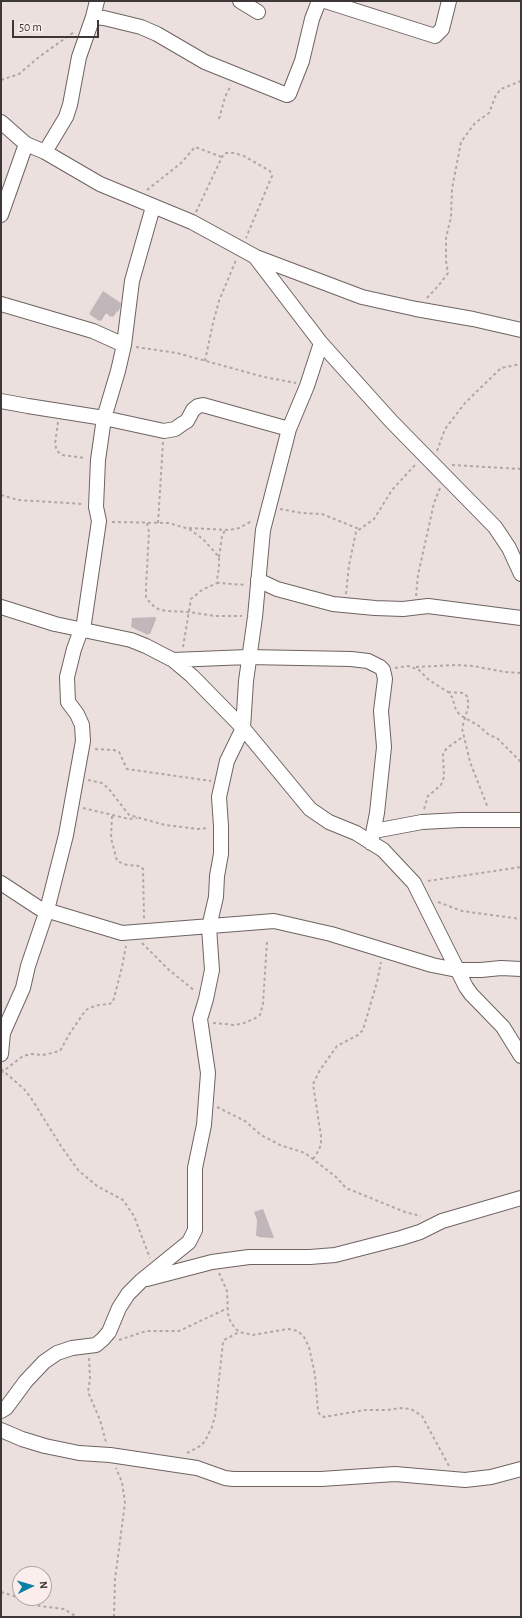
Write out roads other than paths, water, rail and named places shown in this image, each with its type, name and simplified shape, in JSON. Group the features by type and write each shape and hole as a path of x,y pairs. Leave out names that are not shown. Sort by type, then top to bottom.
{"street":[{"path":"45,152 66,117 70,105 76,67 97,1"},
{"path":"240,1 258,12"},
{"path":"93,17 104,18 140,27 157,34 205,62 288,95 302,61 312,19 319,1"},
{"path":"325,1 435,36 442,29 449,1"},
{"path":"1,122 26,144 45,152 100,184 192,222 256,257 362,297 416,309 473,318 521,330"},
{"path":"1,215 26,144"},
{"path":"1,1054 3,1033 20,999 28,966 47,910 66,835 83,741 82,725 77,714 68,702 66,688 69,664 82,630 99,521 96,507 98,460 104,418 124,345 132,281 153,207"},
{"path":"256,257 321,343 391,421 496,527 509,548 521,574"},
{"path":"1,304 93,331 124,345"},
{"path":"1,1412 6,1408 26,1381 44,1362 57,1353 72,1348 96,1344 108,1332 118,1308 128,1294 141,1281 189,1242 195,1230 195,1168 204,1125 208,1073 200,1014 206,999 212,970 209,927 216,897 217,876 221,854 219,797 228,761 243,728 248,657 255,617 261,547 269,508 289,429 307,386 321,343"},
{"path":"1,401 104,418 164,430 175,429 187,421 193,410 198,406 203,405 289,429"},
{"path":"258,583 305,597 345,605 403,609 428,606 521,618"},
{"path":"1,607 55,624 131,640 177,660 243,728 316,815 328,822 356,833 373,837 422,822 521,820"},
{"path":"177,660 248,657 351,659 376,664 383,670 385,679 381,712 384,747 373,837 414,883 422,896 457,970 471,994 503,1027 521,1056"},
{"path":"1,883 32,904 107,930 122,933 274,922 331,934 383,951 432,965 457,970 501,968 521,969"},
{"path":"141,1281 212,1262 249,1257 310,1257 335,1255 420,1232 442,1221 521,1198"},
{"path":"1,1430 44,1446 79,1453 110,1455 197,1468 233,1479 321,1479 395,1474 456,1479 479,1479 521,1469"}]}
